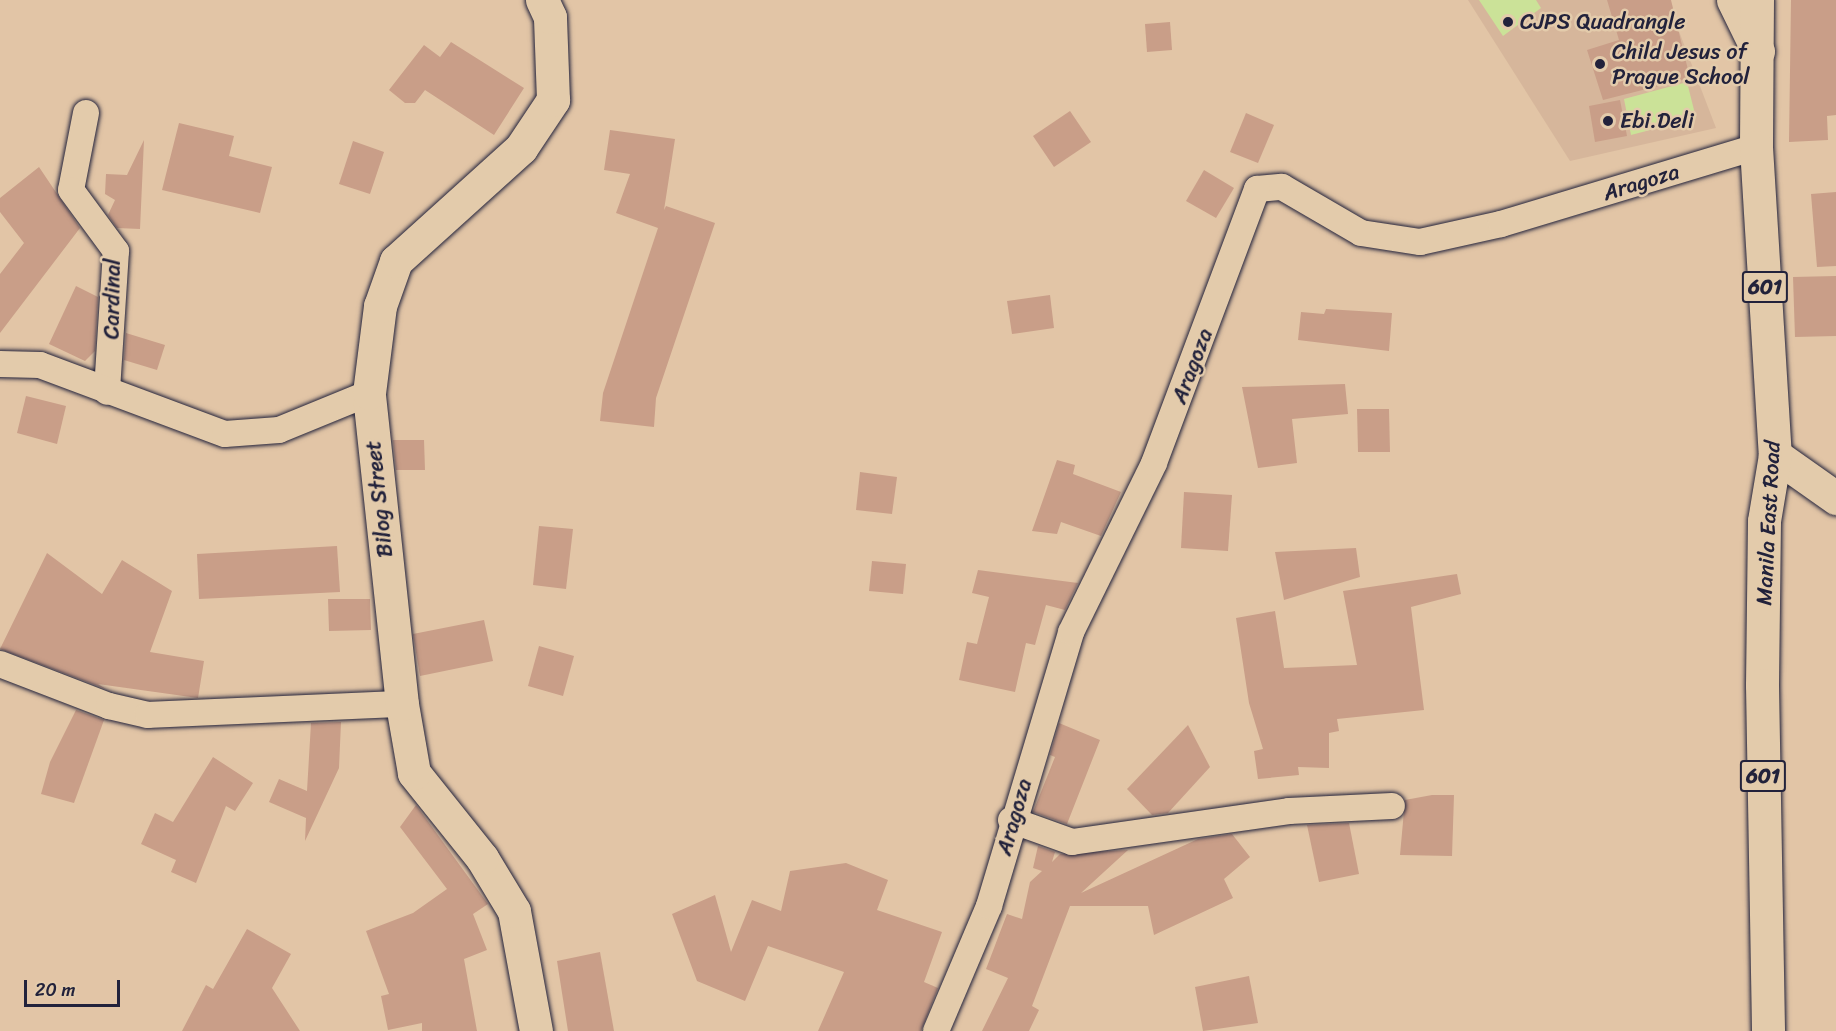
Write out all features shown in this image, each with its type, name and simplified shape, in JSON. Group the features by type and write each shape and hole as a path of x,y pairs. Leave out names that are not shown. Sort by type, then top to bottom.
{"street":[{"name":"Bilog Street","path":"536,1031 514,911 482,858 414,773 402,704 369,393 380,306 396,261 521,148 553,99 550,17 542,0"},
{"name":"601","path":"1733,0 1758,51"},
{"name":"Manila East Road","path":"1757,0 1756,147 1775,455 1764,521 1762,685 1768,1031"},
{"name":"Cardinal","path":"86,113 71,190 116,252 107,392"},
{"name":"Aragoza","path":"936,1031 989,906 1011,820 1071,632 1154,463 1257,189 1282,187 1361,233 1420,242 1502,224 1756,147"},
{"path":"0,364 40,365 107,392 225,434 279,430 369,393"},
{"path":"1775,455 1836,498"},
{"path":"0,664 109,706 148,714 402,704"},
{"path":"1011,820 1072,842 1289,811 1392,806"}],"shaded area":[{"name":"Child Jesus of Prague School","path":"1468,0 1667,0 1716,128 1570,161"}],"green space":[{"name":"CJPS Quadrangle","path":"1479,0 1536,0 1541,8 1503,36"},
{"path":"1687,82 1696,118 1631,135 1624,99"}],"building":[{"path":"1607,0 1671,0 1690,78 1603,100 1587,50 1619,40"},
{"path":"1791,0 1836,0 1836,115 1827,116 1828,140 1789,142"},
{"path":"1170,22 1172,50 1147,52 1145,24"},
{"path":"451,42 524,88 494,135 425,90 415,103 405,103 389,90 424,45 440,57"},
{"name":"Ebi.Deli","path":"1620,100 1627,136 1595,142 1589,106"},
{"path":"1070,111 1091,142 1054,167 1033,136"},
{"path":"1246,113 1274,125 1258,163 1230,152"},
{"path":"179,123 234,136 229,156 272,167 260,213 162,190"},
{"path":"610,130 675,139 664,210 666,206 715,223 656,398 654,427 600,421 603,393 658,228 616,213 630,174 604,170"},
{"path":"144,140 140,229 117,228 108,215 115,200 105,194 106,174 127,175"},
{"path":"353,141 384,152 370,194 339,184"},
{"path":"39,167 80,228 0,333 0,274 24,243 0,212 0,198"},
{"path":"1204,170 1234,188 1216,218 1186,201"},
{"path":"1836,192 1836,266 1817,267 1811,194"},
{"path":"1836,276 1836,336 1795,337 1793,277"},
{"path":"76,286 98,297 95,351 85,361 49,344"},
{"path":"1050,295 1054,328 1012,334 1007,301"},
{"path":"1326,309 1392,313 1389,351 1298,340 1301,312 1324,314"},
{"path":"126,333 165,345 157,370 124,360"},
{"path":"1345,384 1348,414 1292,419 1297,463 1258,468 1242,387"},
{"path":"26,396 66,406 57,444 17,433"},
{"path":"1357,409 1389,409 1390,452 1358,452"},
{"path":"393,440 424,440 425,470 396,470"},
{"path":"1057,460 1075,465 1073,474 1121,492 1101,536 1061,522 1057,534 1032,531"},
{"path":"860,472 897,477 892,514 856,510"},
{"path":"1184,492 1232,495 1228,551 1181,548"},
{"path":"539,526 573,529 566,589 533,585"},
{"path":"337,546 340,592 199,599 197,554"},
{"path":"1356,548 1360,577 1284,600 1275,552"},
{"path":"47,553 102,594 122,560 172,591 150,652 204,661 198,698 98,684 106,689 0,649"},
{"path":"872,561 906,564 903,594 869,591"},
{"path":"978,570 1078,583 1065,610 1046,605 1035,645 1026,643 1015,692 959,680 967,642 977,644 989,597 972,593"},
{"path":"1457,574 1461,594 1411,607 1424,710 1337,719 1339,731 1329,733 1329,768 1298,767 1299,775 1258,779 1254,751 1263,749 1249,703 1236,618 1275,611 1284,668 1357,665 1343,591"},
{"path":"328,599 370,599 371,630 329,631"},
{"path":"484,620 493,661 420,676 413,634"},
{"path":"539,646 574,656 563,696 528,686"},
{"path":"76,710 104,720 74,803 41,794 50,762"},
{"path":"341,722 339,768 305,841 306,818 269,802 279,779 307,791 311,723"},
{"path":"1059,723 1100,740 1067,824 1033,812 1055,757 1050,755"},
{"path":"1188,725 1210,767 1168,813 1152,815 1127,789"},
{"path":"213,757 253,783 235,811 226,806 196,883 171,872 176,860 141,844 155,813 173,822"},
{"path":"1432,795 1454,795 1452,856 1400,855 1405,800"},
{"path":"416,805 488,904 473,914 487,950 464,959 477,1031 422,1031 422,1023 388,1030 381,996 389,994 366,931 413,913 447,889 400,827"},
{"path":"1349,823 1359,874 1319,882 1307,825"},
{"path":"1232,834 1250,857 1224,879 1233,898 1154,935 1148,906 1070,906 1032,1006 1039,1010 1029,1031 982,1031 1008,978 986,969 1007,914 1022,919 1030,882 1042,871 1033,868 1038,846 1055,852 1052,862 1060,854 1128,850 1081,893 1198,839"},
{"path":"846,863 888,880 877,910 942,932 924,982 938,988 921,1031 818,1031 844,972 768,946 745,1001 697,981 672,914 715,895 731,952 752,900 781,911 790,871"},
{"path":"247,929 291,954 272,988 300,1031 182,1031 206,985 213,989"},
{"path":"600,952 614,1031 568,1031 557,961"},
{"path":"1249,976 1258,1023 1203,1031 1195,987"}],"place":[{"name":"CJPS Quadrangle","path":"1508,22"},
{"name":"Child Jesus of Prague School","path":"1600,64"},
{"name":"Ebi.Deli","path":"1608,121"}]}
